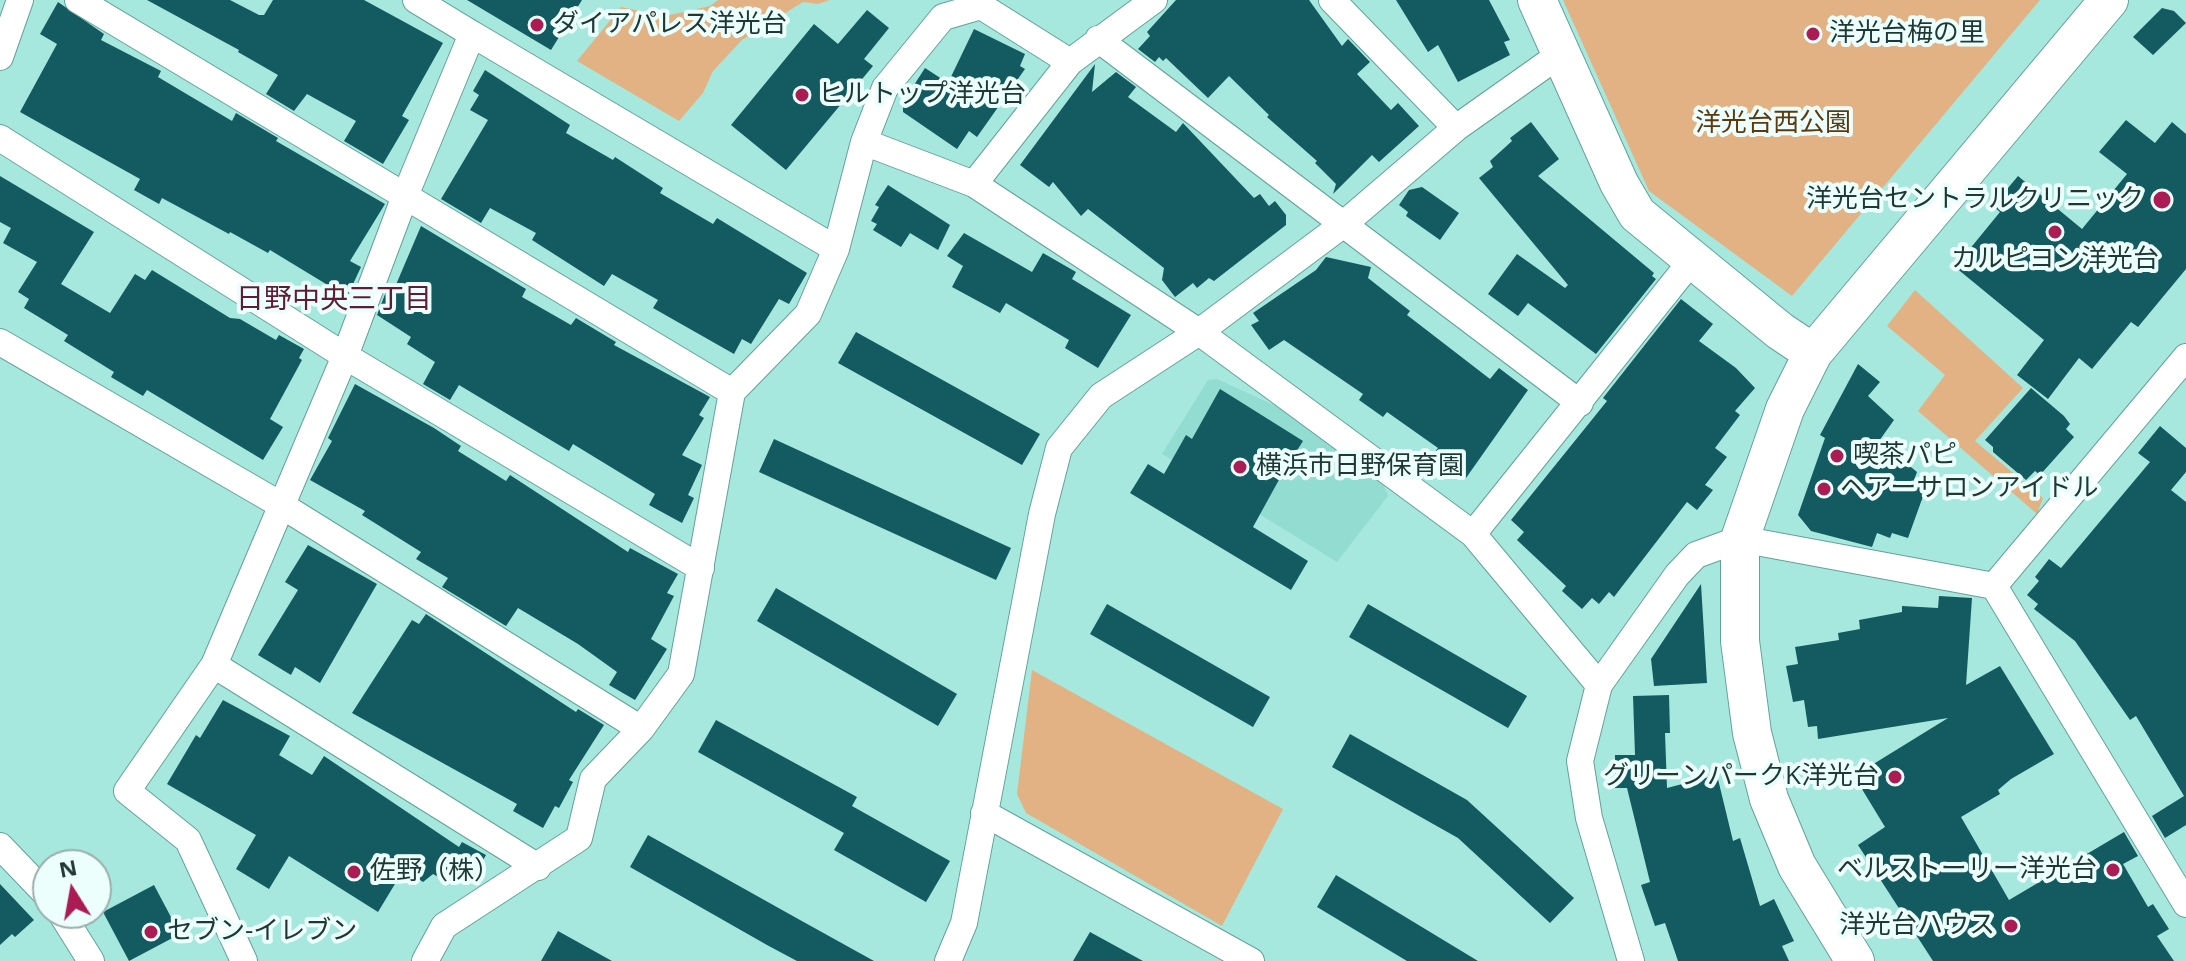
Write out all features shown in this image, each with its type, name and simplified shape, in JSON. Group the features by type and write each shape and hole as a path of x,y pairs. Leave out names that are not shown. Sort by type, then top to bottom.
{"street":[{"path":"0,57 20,0"},
{"path":"78,0 732,392"},
{"path":"416,0 836,249"},
{"path":"974,184 1070,62 1154,0"},
{"path":"1332,0 1456,128"},
{"path":"1537,0 1619,183 1637,214 1813,353"},
{"path":"1855,961 1797,866 1769,799 1752,733 1740,641 1740,539 1785,409 1813,353 2109,0"},
{"path":"425,961 444,926 579,838 593,779 641,729 681,674 732,392 808,314 836,249 864,142 885,88 943,17 981,6 1070,62"},
{"path":"244,961 188,840 127,791 214,665 345,356 405,196 472,34"},
{"path":"1098,39 1580,403"},
{"path":"948,961 964,923 1042,514 1059,448 1101,396 1199,332 1345,223 1456,128 1562,53"},
{"path":"0,138 345,356 701,568"},
{"path":"864,142 974,184 1199,332 1473,534 1599,685"},
{"path":"1473,534 1693,259"},
{"path":"0,342 281,505 641,729"},
{"path":"1994,586 2186,357"},
{"path":"1631,961 1589,818 1580,761 1599,685 1677,575 1696,555 1740,539 1994,586 2179,876 2186,904"},
{"path":"214,665 538,867"},
{"path":"984,813 1251,961"},
{"path":"0,846 32,879"},
{"path":"71,929 91,961"}],"shaded area":[{"path":"1217,379 1302,418 1328,444 1381,478 1388,496 1337,562 1162,454 1208,380"}],"green space":[{"path":"718,0 830,0 818,4 803,2 742,40 713,71 703,93 679,121 577,61 621,7 665,16 710,6"},
{"name":"洋光台西公園","path":"1563,0 2040,0 1792,296 1649,191"},
{"path":"1915,290 2023,388 1975,441 2043,498 2037,514 1918,411 1945,375 1887,326"},
{"path":"1032,670 1283,809 1222,926 1026,813 1017,794"}],"building":[{"path":"147,0 230,0 264,15 273,0 364,0 443,43 402,116 409,120 383,164 344,141 356,121 307,94 294,111 266,94 278,75"},
{"name":"ダイアパレス洋光台","path":"467,0 582,0 551,50"},
{"path":"1176,0 1309,0 1342,46 1348,39 1370,62 1357,74 1391,110 1398,103 1419,126 1379,162 1372,155 1333,194 1336,184 1315,163 1317,161 1267,117 1269,115 1229,76 1208,98 1166,58 1163,61 1159,57 1155,62 1138,49 1150,36 1147,32"},
{"path":"1396,0 1489,0 1510,40 1504,42 1510,55 1458,82 1438,45 1428,52"},
{"path":"58,2 104,34 101,40 161,71 158,77 232,121 236,113 278,138 276,141 385,204 350,261 361,267 341,310 318,298 326,284 270,250 268,253 162,198 159,204 134,190 140,179 20,112 57,44 40,34"},
{"path":"2162,8 2174,11 2186,23 2153,55 2133,37"},
{"name":"ヒルトップ洋光台","path":"867,10 889,28 864,59 873,66 786,170 731,125 814,24 838,44"},
{"path":"974,29 1025,54 1020,66 1025,69 977,137 969,131 957,149 903,112 903,102 925,68 948,83"},
{"path":"1095,64 1092,92 1116,72 1136,87 1128,97 1176,132 1183,123 1254,198 1260,194 1269,206 1275,201 1286,215 1286,225 1214,281 1209,278 1197,288 1193,283 1175,297 1162,280 1164,268 1088,209 1081,216 1053,182 1049,187 1020,165"},
{"path":"485,70 570,125 566,133 613,160 615,157 663,188 660,193 713,224 717,218 807,273 789,304 779,299 751,344 742,339 734,354 653,308 658,300 612,274 604,286 532,240 536,233 490,208 481,223 441,199 488,120 470,110 479,95 473,91"},
{"path":"2126,120 2155,143 2172,122 2186,134 2186,269 2138,327 2131,322 2092,369 2079,358 2048,399 2017,375 2044,340 1955,267 2000,212 1993,206 2018,176 2082,229 2127,174 2099,152"},
{"path":"1531,122 1559,159 1538,176 1654,273 1652,276 1656,279 1596,354 1528,303 1518,316 1488,294 1517,254 1565,288 1568,285 1479,178 1493,167 1490,161 1512,141 1510,138"},
{"path":"0,176 94,232 61,284 110,313 135,274 145,280 152,270 230,318 240,319 276,340 279,335 304,349 299,358 302,360 270,419 283,427 263,460 147,390 143,396 111,377 114,372 64,341 68,335 24,308 29,299 18,292 37,262 3,243 11,228 0,222"},
{"path":"888,185 950,225 938,250 910,233 901,247 873,230 877,224 871,221 879,207 875,205"},
{"path":"1422,187 1459,213 1440,240 1406,216 1408,212 1399,205 1409,190"},
{"path":"421,226 526,289 522,297 571,325 576,318 616,342 614,345 710,397 699,415 704,418 682,455 702,465 688,495 694,498 682,523 649,505 655,494 573,444 569,451 459,385 450,400 423,384 435,362 407,344 411,337 377,315 389,284 395,287"},
{"path":"964,233 1032,272 1043,253 1076,272 1072,279 1131,315 1098,368 1065,348 1069,340 1006,303 1000,313 952,287 963,266 947,256"},
{"path":"1326,257 1371,267 1368,278 1410,311 1407,315 1490,379 1499,368 1528,390 1466,478 1431,457 1438,448 1387,412 1383,417 1359,400 1363,394 1284,340 1269,350 1251,325 1259,321 1253,313 1316,270"},
{"path":"1681,299 1713,324 1699,341 1736,368 1755,388 1735,411 1740,415 1715,448 1727,457 1705,485 1713,490 1697,510 1687,502 1614,597 1609,592 1599,604 1592,598 1582,609 1562,591 1566,586 1517,540 1524,532 1511,520 1607,401 1603,398"},
{"path":"856,332 1040,434 1022,465 838,363"},
{"path":"1858,364 1880,382 1868,396 1894,420 1879,441 1917,472 1913,483 1926,488 1908,538 1892,533 1890,538 1877,533 1872,547 1811,531 1798,515 1825,438 1820,435"},
{"path":"355,384 434,428 461,446 458,451 506,481 510,475 628,552 630,548 678,574 667,593 674,596 651,639 667,649 635,700 609,685 617,672 518,608 506,626 442,587 448,578 416,559 421,552 362,515 365,511 310,480 332,441 328,438"},
{"path":"2031,388 2064,416 2070,424 2066,429 2074,437 2040,475 2035,471 2026,480 1993,452 1993,447 1985,440"},
{"path":"1220,389 1303,441 1296,452 1292,471 1280,478 1253,527 1308,561 1291,590 1130,493 1148,464 1164,474 1186,435 1192,439"},
{"path":"2160,426 2186,448 2186,472 2171,490 2186,502 2186,825 2165,838 2152,816 2184,796 2136,716 2130,720 2075,641 2034,609 2038,604 2027,595 2039,581 2035,577 2049,559 2061,568 2150,462 2138,453"},
{"path":"774,439 1011,548 996,580 759,472"},
{"path":"308,545 377,584 320,683 295,667 291,675 258,655 298,590 285,582"},
{"path":"1701,584 1707,683 1654,686 1651,659"},
{"path":"776,588 957,694 938,726 757,621"},
{"path":"1939,596 1972,598 1966,685 2000,666 2054,754 2011,779 1998,790 2000,794 1961,817 2009,900 2124,832 2138,856 2123,864 2148,907 2153,904 2169,929 2157,936 2174,961 1933,961 1858,845 1885,827 1854,776 1948,718 1818,739 1817,726 1808,727 1804,700 1793,702 1786,666 1798,664 1795,647 1839,640 1838,633 1860,629 1859,620 1902,612 1902,606 1938,608"},
{"path":"1107,604 1270,697 1253,727 1090,634"},
{"path":"1368,604 1527,696 1508,728 1349,637"},
{"path":"426,614 576,712 578,709 604,725 569,780 573,782 559,808 555,806 543,828 513,811 517,804 352,713 412,620 419,624"},
{"path":"1669,695 1670,733 1665,733 1667,788 1717,775 1733,841 1740,838 1760,906 1774,899 1794,941 1782,946 1789,961 1678,961 1665,923 1655,926 1641,885 1650,882 1627,788 1615,788 1615,755 1635,755 1633,696"},
{"path":"223,700 290,736 279,755 312,775 324,756 459,847 462,842 486,855 471,881 460,874 454,885 433,874 423,882 404,869 378,912 289,856 269,889 236,869 256,835 167,784 196,735 200,738"},
{"path":"716,720 857,797 852,806 950,861 926,902 834,850 844,833 698,752"},
{"path":"1350,734 1467,800 1574,898 1550,923 1458,838 1332,767"},
{"path":"648,835 874,961 797,961 767,945 630,867"},
{"path":"1336,875 1478,961 1407,961 1317,907"},
{"path":"0,884 32,918 32,922 0,945"},
{"path":"154,885 180,934 129,961 112,929 112,907"},
{"path":"558,931 612,961 541,961"},
{"path":"1090,932 1143,961 1073,961"}],"place":[{"name":"ダイアパレス洋光台","path":"537,25"},
{"name":"洋光台梅の里","path":"1813,34"},
{"name":"ヒルトップ洋光台","path":"802,95"},
{"name":"洋光台セントラルクリニック","path":"2162,200"},
{"name":"カルピヨン洋光台","path":"2055,232"},
{"name":"喫茶パピ","path":"1837,456"},
{"name":"横浜市日野保育園","path":"1240,467"},
{"name":"ヘアーサロンアイドル","path":"1824,489"},
{"name":"グリーンパークK洋光台","path":"1895,777"},
{"name":"ベルストーリー洋光台","path":"2113,870"},
{"name":"佐野（株）","path":"354,872"},
{"name":"洋光台ハウス","path":"2011,926"},
{"name":"セブン-イレブン","path":"151,932"}],"district":[{"name":"日野中央三丁目","path":"334,300"}]}
